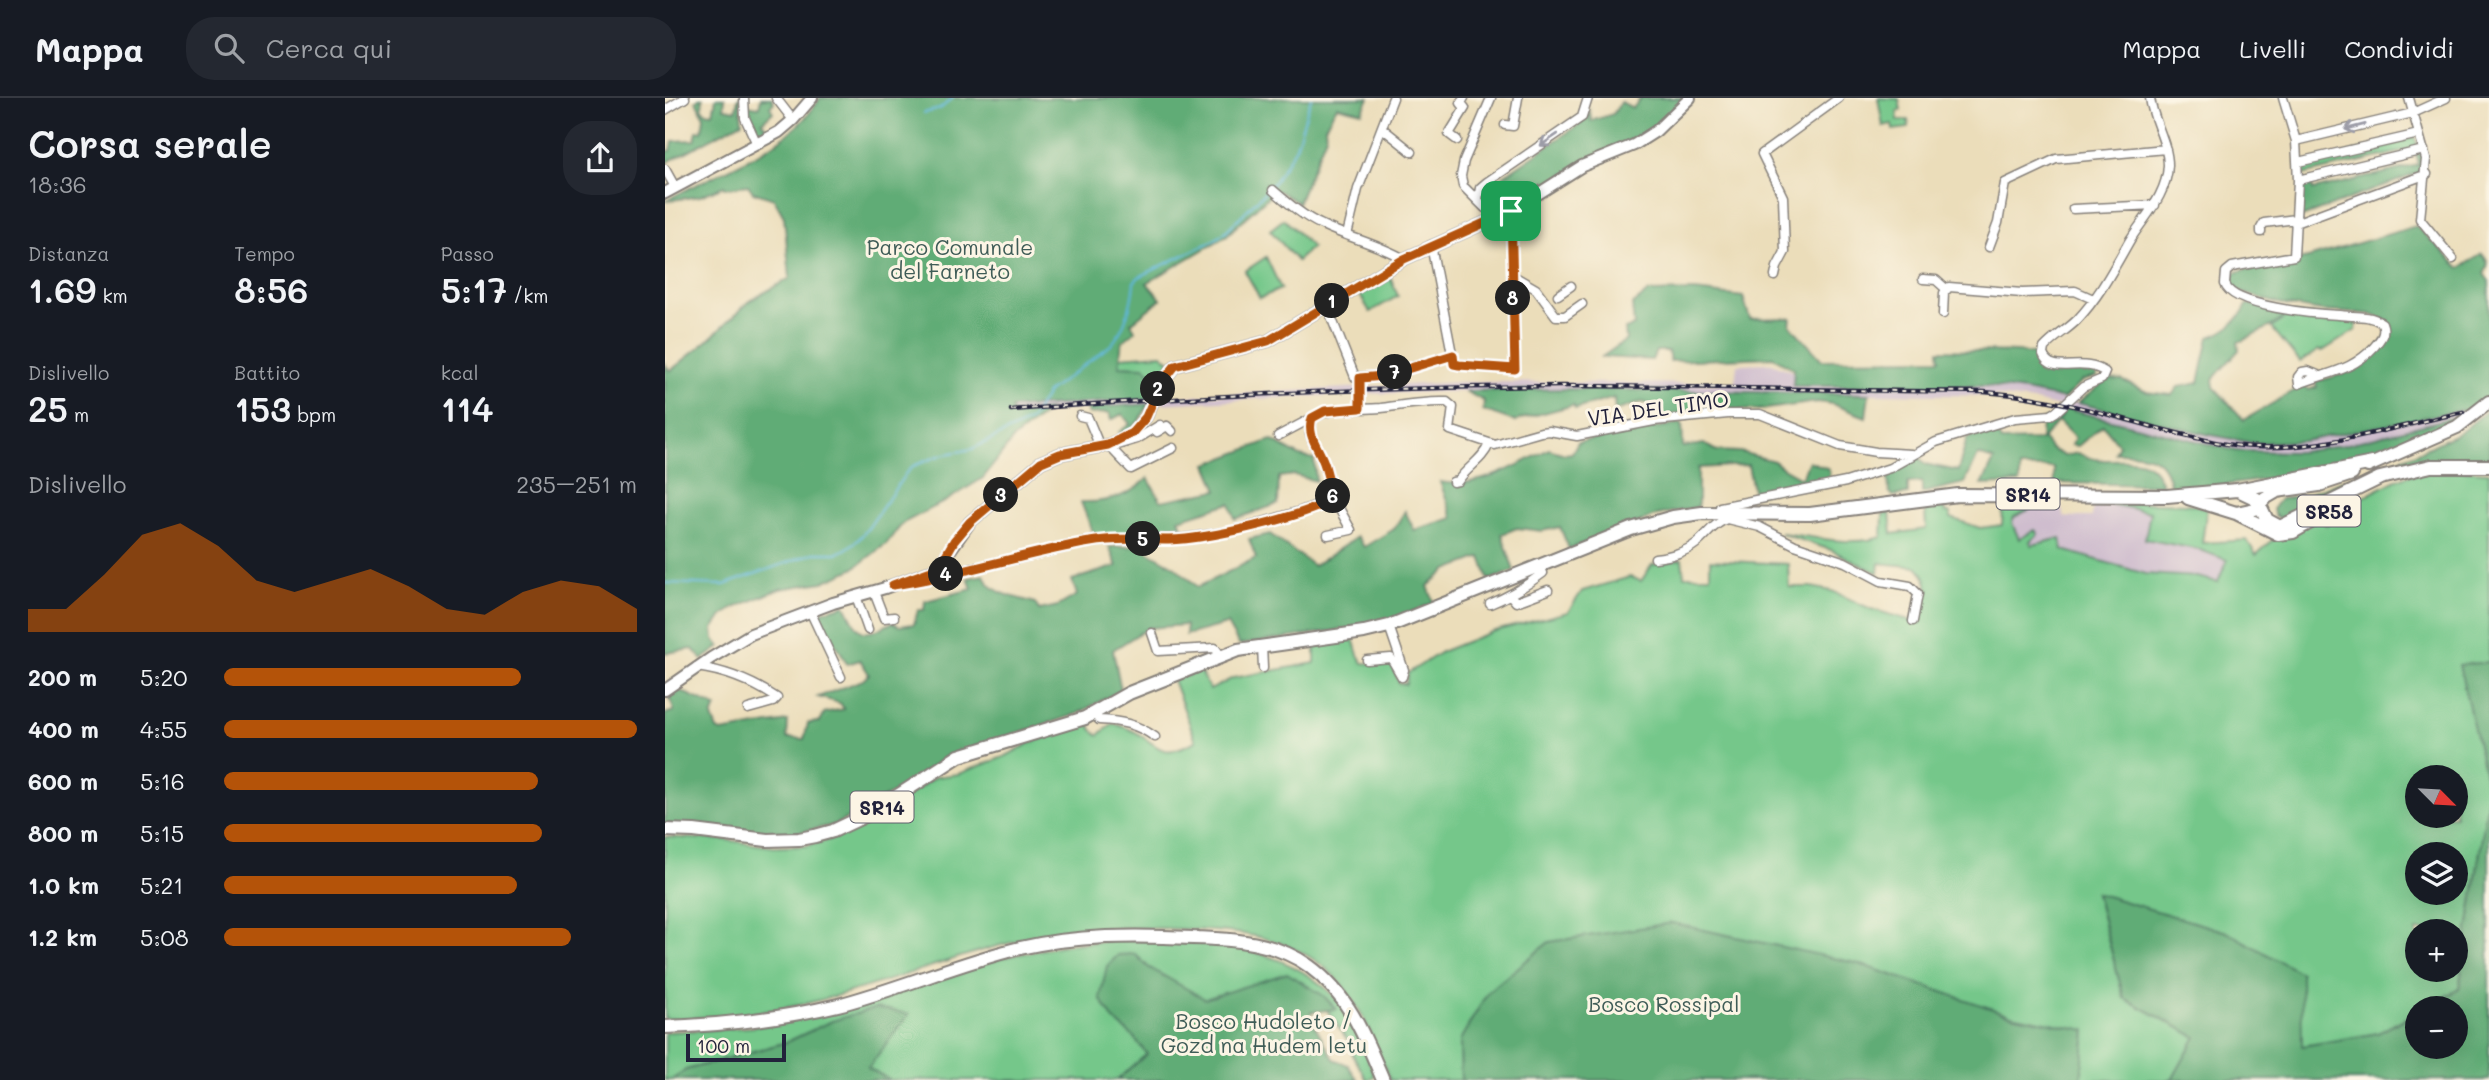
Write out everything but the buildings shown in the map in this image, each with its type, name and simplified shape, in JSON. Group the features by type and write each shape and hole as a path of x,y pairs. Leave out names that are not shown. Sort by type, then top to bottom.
{"main road":[{"path":"2236,513 2248,512 2272,493 2330,483 2349,476 2457,427 2489,402"},
{"path":"2238,490 2373,463"},
{"name":"SR58","path":"2238,490 2253,496 2260,504 2268,526 2285,526 2353,490 2393,475 2431,466 2489,466"},
{"path":"2260,504 2265,491 2275,483"},
{"path":"2236,513 2268,526 2271,500 2282,493 2299,488"},
{"name":"SR14","path":"665,830 767,840 815,836 871,813 959,756 1057,728 1094,714 1129,693 1221,656 1262,645 1364,632 1389,626 1651,523 1682,516 1810,514 1983,494 2173,496 2238,490"},
{"name":"SR14","path":"2173,496 2203,501 2236,513"},
{"path":"665,1027 737,1024 788,1016 851,1001 1002,953 1077,938 1141,935 1227,940 1255,943 1283,952 1308,965 1322,977 1351,1010 1383,1080"}],"street":[{"path":"665,110 685,98"},
{"path":"744,98 745,118 757,144"},
{"path":"776,98 793,120"},
{"path":"665,169 670,190 779,132 812,98"},
{"path":"1347,235 1358,189 1393,98"},
{"path":"1457,140 1449,134 1469,111 1461,103 1464,98"},
{"path":"1491,98 1461,173 1463,186 1481,204 1489,208 1518,192 1526,192 1532,196"},
{"path":"1505,125 1513,126 1518,98"},
{"path":"1478,200 1480,188 1583,117 1588,98"},
{"path":"1106,446 1129,436 1137,429 1150,409 1160,385 1175,366 1268,341 1404,259 1511,211 1582,166 1633,145 1656,131 1690,98"},
{"path":"1775,275 1785,252 1783,197 1762,154 1839,98"},
{"path":"1913,621 1918,594 1910,586 1881,582 1838,558 1805,550 1761,527 1725,514 1720,507 1846,482 1890,468 1936,442 2015,418 2056,412 2083,387 2102,379 2105,372 2097,367 2049,364 2043,354 2044,348 2075,323 2109,278 2134,233 2155,205 2167,175 2166,149 2154,121 2150,98"},
{"path":"2283,98 2296,141 2298,162 2294,256 2232,267 2226,272 2225,284 2231,294 2254,302 2298,311 2367,316 2382,323 2384,328 2381,340 2358,362 2341,371 2318,375"},
{"path":"2409,98 2424,150 2427,174 2420,219 2453,259"},
{"path":"2296,141 2413,113 2446,98"},
{"path":"1382,128 1412,152"},
{"path":"2298,162 2419,134"},
{"path":"1989,247 1998,223 2005,183 2056,159 2166,149"},
{"path":"2298,180 2424,150"},
{"path":"2261,232 2260,228 2264,223 2295,221 2427,174"},
{"path":"1273,190 1319,224 1404,259"},
{"path":"2073,209 2155,205"},
{"path":"1431,245 1454,364 1515,369 1511,211"},
{"path":"1512,275 1536,289 1556,316 1565,316 1582,304"},
{"path":"1923,279 1936,280 1946,289"},
{"path":"1558,295 1570,286"},
{"path":"1946,289 1949,287 2022,293 2075,291 2093,299"},
{"path":"1943,314 1946,289"},
{"path":"1326,304 1352,374 1360,380 1384,376 1453,355"},
{"path":"1360,380 1360,406"},
{"name":"VIA DEL TIMO","path":"1278,436 1325,411 1360,406 1447,402 1453,407 1450,430 1489,444 1506,444 1549,431 1577,436 1654,421 1748,414 1765,416 1817,438 1853,449 1911,454"},
{"path":"1080,416 1088,418 1106,446 1131,469 1173,448"},
{"path":"1312,418 1310,434 1325,466 1334,499 1351,530 1328,536"},
{"path":"665,690 751,634 810,611 931,571 942,562 954,541 970,522 1041,462 1060,454 1122,445 1160,425"},
{"path":"1144,435 1151,435 1167,426 1172,431"},
{"path":"1453,482 1458,481 1464,472 1484,455 1489,444"},
{"path":"893,585 993,566 1092,541 1169,540 1229,532 1334,499"},
{"path":"1655,558 1681,553 1698,542 1725,514"},
{"path":"1490,604 1511,596 1543,573 1540,566"},
{"path":"1511,596 1516,602 1548,590"},
{"path":"874,592 884,618 894,617"},
{"path":"856,596 869,630"},
{"path":"810,611 841,677"},
{"path":"1367,660 1391,658 1402,677 1404,670 1389,626"},
{"path":"1152,633 1157,651 1215,648 1221,656"},
{"path":"1262,645 1263,668"},
{"path":"697,667 743,679 777,698 748,709"},
{"path":"1094,714 1100,720 1140,726 1155,737"}],"shaded area":[{"path":"1772,363 1794,372 1793,386 1987,386 2025,391 2254,443 2352,432 2462,410 2463,415 2340,446 2299,452 2237,451 2039,402 1996,396 1568,389 1355,394 1158,404 1159,398 1461,382 1735,384 1737,364"},
{"path":"1150,399 1149,404 1011,413 1011,408"},
{"path":"2094,501 2150,512 2145,539 2200,550 2227,561 2218,582 2197,577 2147,574 2062,550 2061,539 2032,545 2030,542 2035,530 2019,539 2012,523 2014,517 2040,504 2060,505 2065,517 2092,517"}],"green space":[{"path":"703,98 702,108 705,112 713,113 716,98 725,98 724,108 736,110 740,98 742,122 666,163 665,151 671,151 673,141 695,140 697,131 702,131 704,117 696,101"},
{"path":"761,98 772,98 774,102 770,107 773,112 762,122 767,129 756,136 748,119 747,105 759,107"},
{"name":"Parco Comunale del Farneto","path":"820,98 1369,98 1362,112 1337,106 1325,127 1326,136 1298,203 1279,191 1271,194 1226,236 1147,283 1161,299 1131,323 1135,331 1122,342 1119,366 1145,367 1157,382 1150,399 1011,408 1012,413 1050,410 1014,438 983,478 903,523 886,544 853,569 823,582 780,589 734,608 722,616 713,629 714,639 720,647 702,660 693,649 665,653 665,364 670,371 751,300 790,278 784,217 774,199 753,192 748,185 724,186 700,196 665,201 771,146 807,116"},
{"path":"1641,98 1685,98 1649,131 1543,186 1526,182 1489,204 1482,199 1483,193 1496,181 1580,124 1590,111 1591,121 1613,114 1621,102 1633,108"},
{"path":"1878,98 1899,99 1901,110 1897,111 1898,120 1908,120 1909,128 1893,130 1892,124 1883,126"},
{"path":"2415,137 2418,148 2302,175 2302,165"},
{"path":"2422,152 2424,171 2299,218 2302,182 2310,179 2313,190 2418,165 2416,154"},
{"path":"1284,219 1312,247 1297,261 1270,230"},
{"path":"2416,226 2460,268 2482,254 2487,261 2484,274 2489,281 2489,397 2460,420 2392,449 2320,470 2245,483 2171,490 2169,478 2160,462 2146,455 2115,453 2119,445 2103,425 2078,446 2071,445 2075,438 2058,421 2043,439 2051,449 2064,456 2078,453 2091,458 2148,464 2156,472 2162,485 2054,483 2054,468 2020,468 2020,483 1982,485 1994,460 1978,455 1965,483 1922,493 1922,482 1908,483 1908,494 1893,496 1889,491 1888,475 1918,456 1925,464 1958,471 1967,438 1995,430 2001,441 2041,440 2042,420 2060,418 2066,409 2237,451 2299,452 2340,446 2463,415 2462,410 2304,441 2254,443 2078,403 2108,379 2122,380 2147,392 2172,395 2178,387 2199,383 2209,337 2232,325 2248,304 2290,313 2273,325 2238,342 2239,350 2213,379 2214,387 2244,420 2304,385 2308,390 2317,387 2315,381 2348,372 2368,358 2384,340 2389,327 2385,320 2370,314 2321,311 2279,304 2234,290 2231,281 2236,272 2308,258"},
{"path":"1266,257 1281,289 1260,298 1245,271"},
{"path":"1390,277 1398,296 1370,312 1360,295"},
{"path":"1695,291 1743,297 1750,319 1791,318 1790,325 1822,360 1940,359 1939,350 2018,352 2038,355 2042,365 2090,370 2097,373 2097,377 2082,381 2064,399 1987,386 1793,386 1794,369 1773,357 1670,361 1668,351 1656,351 1652,360 1602,357 1626,340 1625,329 1634,326 1632,305 1649,292"},
{"path":"2290,313 2356,319 2356,330 2300,362 2272,328"},
{"path":"1162,354 1171,362 1157,382 1119,366 1120,357"},
{"path":"1568,389 1869,394 1866,417 1832,404 1818,402 1759,410 1656,416 1657,407 1642,402 1615,411 1614,398 1575,409 1574,405 1516,422 1483,410 1484,401 1465,391"},
{"path":"1149,404 1139,421 1123,436 1119,432 1130,424 1122,414 1111,420 1109,413 1089,414 1087,408"},
{"path":"2489,409 2489,459 2414,462 2386,472 2283,520 2274,515 2273,508 2280,499 2305,495 2414,454 2461,432"},
{"path":"1682,423 1683,447 1704,444 1717,451 1740,452 1774,461 1801,478 1809,461 1829,469 1829,480 1754,495 1748,465 1698,468 1698,507 1658,515 1569,549 1560,527 1542,531 1517,528 1502,534 1514,571 1489,580 1481,557 1447,570 1428,586 1434,603 1394,619 1353,628 1239,645 1227,624 1186,635 1186,625 1148,628 1113,650 1121,690 1077,714 947,756 902,788 835,825 795,833 665,824 665,714 674,711 669,695 676,689 716,707 712,717 717,730 721,732 788,721 787,738 804,739 808,723 820,722 824,713 844,709 840,703 818,697 863,680 869,674 860,660 847,664 828,636 818,613 845,605 854,623 863,632 874,631 893,622 899,626 914,624 918,610 924,610 925,601 972,589 968,578 984,575 987,582 998,591 1035,603 1039,610 1058,606 1077,595 1072,580 1117,566 1109,547 1145,546 1147,551 1174,566 1198,587 1256,558 1249,539 1270,534 1314,566 1357,537 1364,547 1394,529 1405,511 1414,530 1453,518 1440,482 1483,479 1549,449 1565,454 1572,453 1578,442"},
{"path":"1271,440 1300,456 1314,459 1316,481 1294,475 1279,477 1278,504 1235,519 1230,503 1179,519 1185,533 1094,535 1081,502 1117,497 1148,478 1161,501 1218,490 1207,464"},
{"path":"2445,469 2489,472 2489,662 2460,666 2489,792 2468,930 2468,919 2405,919 2405,982 2460,982 2459,989 2446,996 2405,996 2405,1018 2378,1033 2302,1047 2096,894 2124,998 2196,1037 2172,1080 2081,1080 2086,1030 2011,1015 1460,1040 1461,1080 1390,1080 1371,1034 1347,991 1336,978 1310,957 1265,938 1216,931 1159,928 1100,928 1061,932 1012,942 841,995 776,1010 665,1019 665,837 726,840 774,847 805,846 836,838 867,824 935,777 958,774 1006,756 1032,742 1089,723 1092,730 1099,735 1113,723 1134,731 1161,749 1178,749 1196,741 1173,680 1200,671 1210,690 1233,678 1315,663 1315,643 1353,638 1363,663 1392,664 1399,683 1406,684 1408,673 1443,651 1491,632 1568,612 1582,591 1630,577 1641,581 1652,565 1682,559 1684,576 1710,576 1710,560 1788,564 1789,587 1832,591 1871,609 1916,622 1927,594 1926,581 1918,567 1879,563 1878,573 1831,550 1780,533 1831,540 1870,540 1882,537 1883,514 1890,512 1892,534 1926,529 1925,510 1943,507 1945,512 1950,513 1951,518 1980,528 2002,525 2003,506 2040,504 2014,517 2012,523 2019,539 2035,530 2038,534 2030,542 2032,545 2061,538 2063,550 2146,574 2197,577 2218,582 2227,560 2200,550 2145,539 2150,512 2094,501 2188,504 2207,508 2202,543 2247,540 2256,555 2275,538 2322,519 2326,525 2334,520 2331,514 2417,472"},
{"path":"2489,662 2489,792 2459,665"},
{"path":"2489,792 2489,1080 2172,1080 2196,1037 2124,998 2096,893 2227,932 2301,973 2302,1046 2378,1033 2405,1018 2405,1059 2468,1059 2468,996 2446,996 2459,989 2460,982 2468,982 2468,930"},
{"name":"Bosco Rossipal","path":"1672,923 1856,963 2011,1015 2086,1030 2081,1080 1461,1080 1460,1040 1488,992 1549,942"},
{"path":"1121,940 1210,944 1267,956 1294,967 1319,983 1341,1004 1355,1028 1375,1077 1367,1080 1352,1053 1355,1051 1327,1010 1335,1009 1287,973 1205,1000 1148,967 1135,954 1114,1020 1134,1037 1147,1055 1117,1080 890,1080 868,1069 832,1021 787,1042 686,1070 672,1080 665,1080 665,1032 753,1027 789,1021 1005,957 1069,944"},
{"name":"Bosco Hudoleto / Gozd na Hudem letu","path":"1135,954 1148,967 1205,999 1287,973 1324,996 1336,1009 1311,1012 1312,1021 1334,1059 1348,1065 1358,1080 1117,1080 1147,1054 1134,1037 1114,1020 1100,998 1107,966 1118,955"},
{"path":"876,1008 909,1014 868,1068 890,1080 672,1080 686,1070 787,1042 832,1021"}],"waterway":[{"path":"924,113 940,109 953,98"},
{"path":"665,583 724,585 814,553 838,553 858,540 913,466 941,455 972,449 1031,420 1047,393 1112,344 1125,322 1134,282 1139,277 1224,233 1275,181 1296,147 1311,98"}],"railway":[{"path":"1011,410 1148,400 1423,388 1614,386 1984,392 2050,401 2206,440 2257,447 2334,441 2463,412"}],"route":[{"path":"1511,211 1515,369 1454,364 1453,355 1384,376 1360,378 1360,408 1325,411 1310,422 1310,434 1325,466 1334,499 1229,532 1169,540 1092,541 993,566 893,585 901,580 926,574 942,562 954,541 970,522 1041,462 1060,454 1108,445 1129,436 1146,417 1160,385 1175,366 1268,341 1404,259 1511,211"}]}
